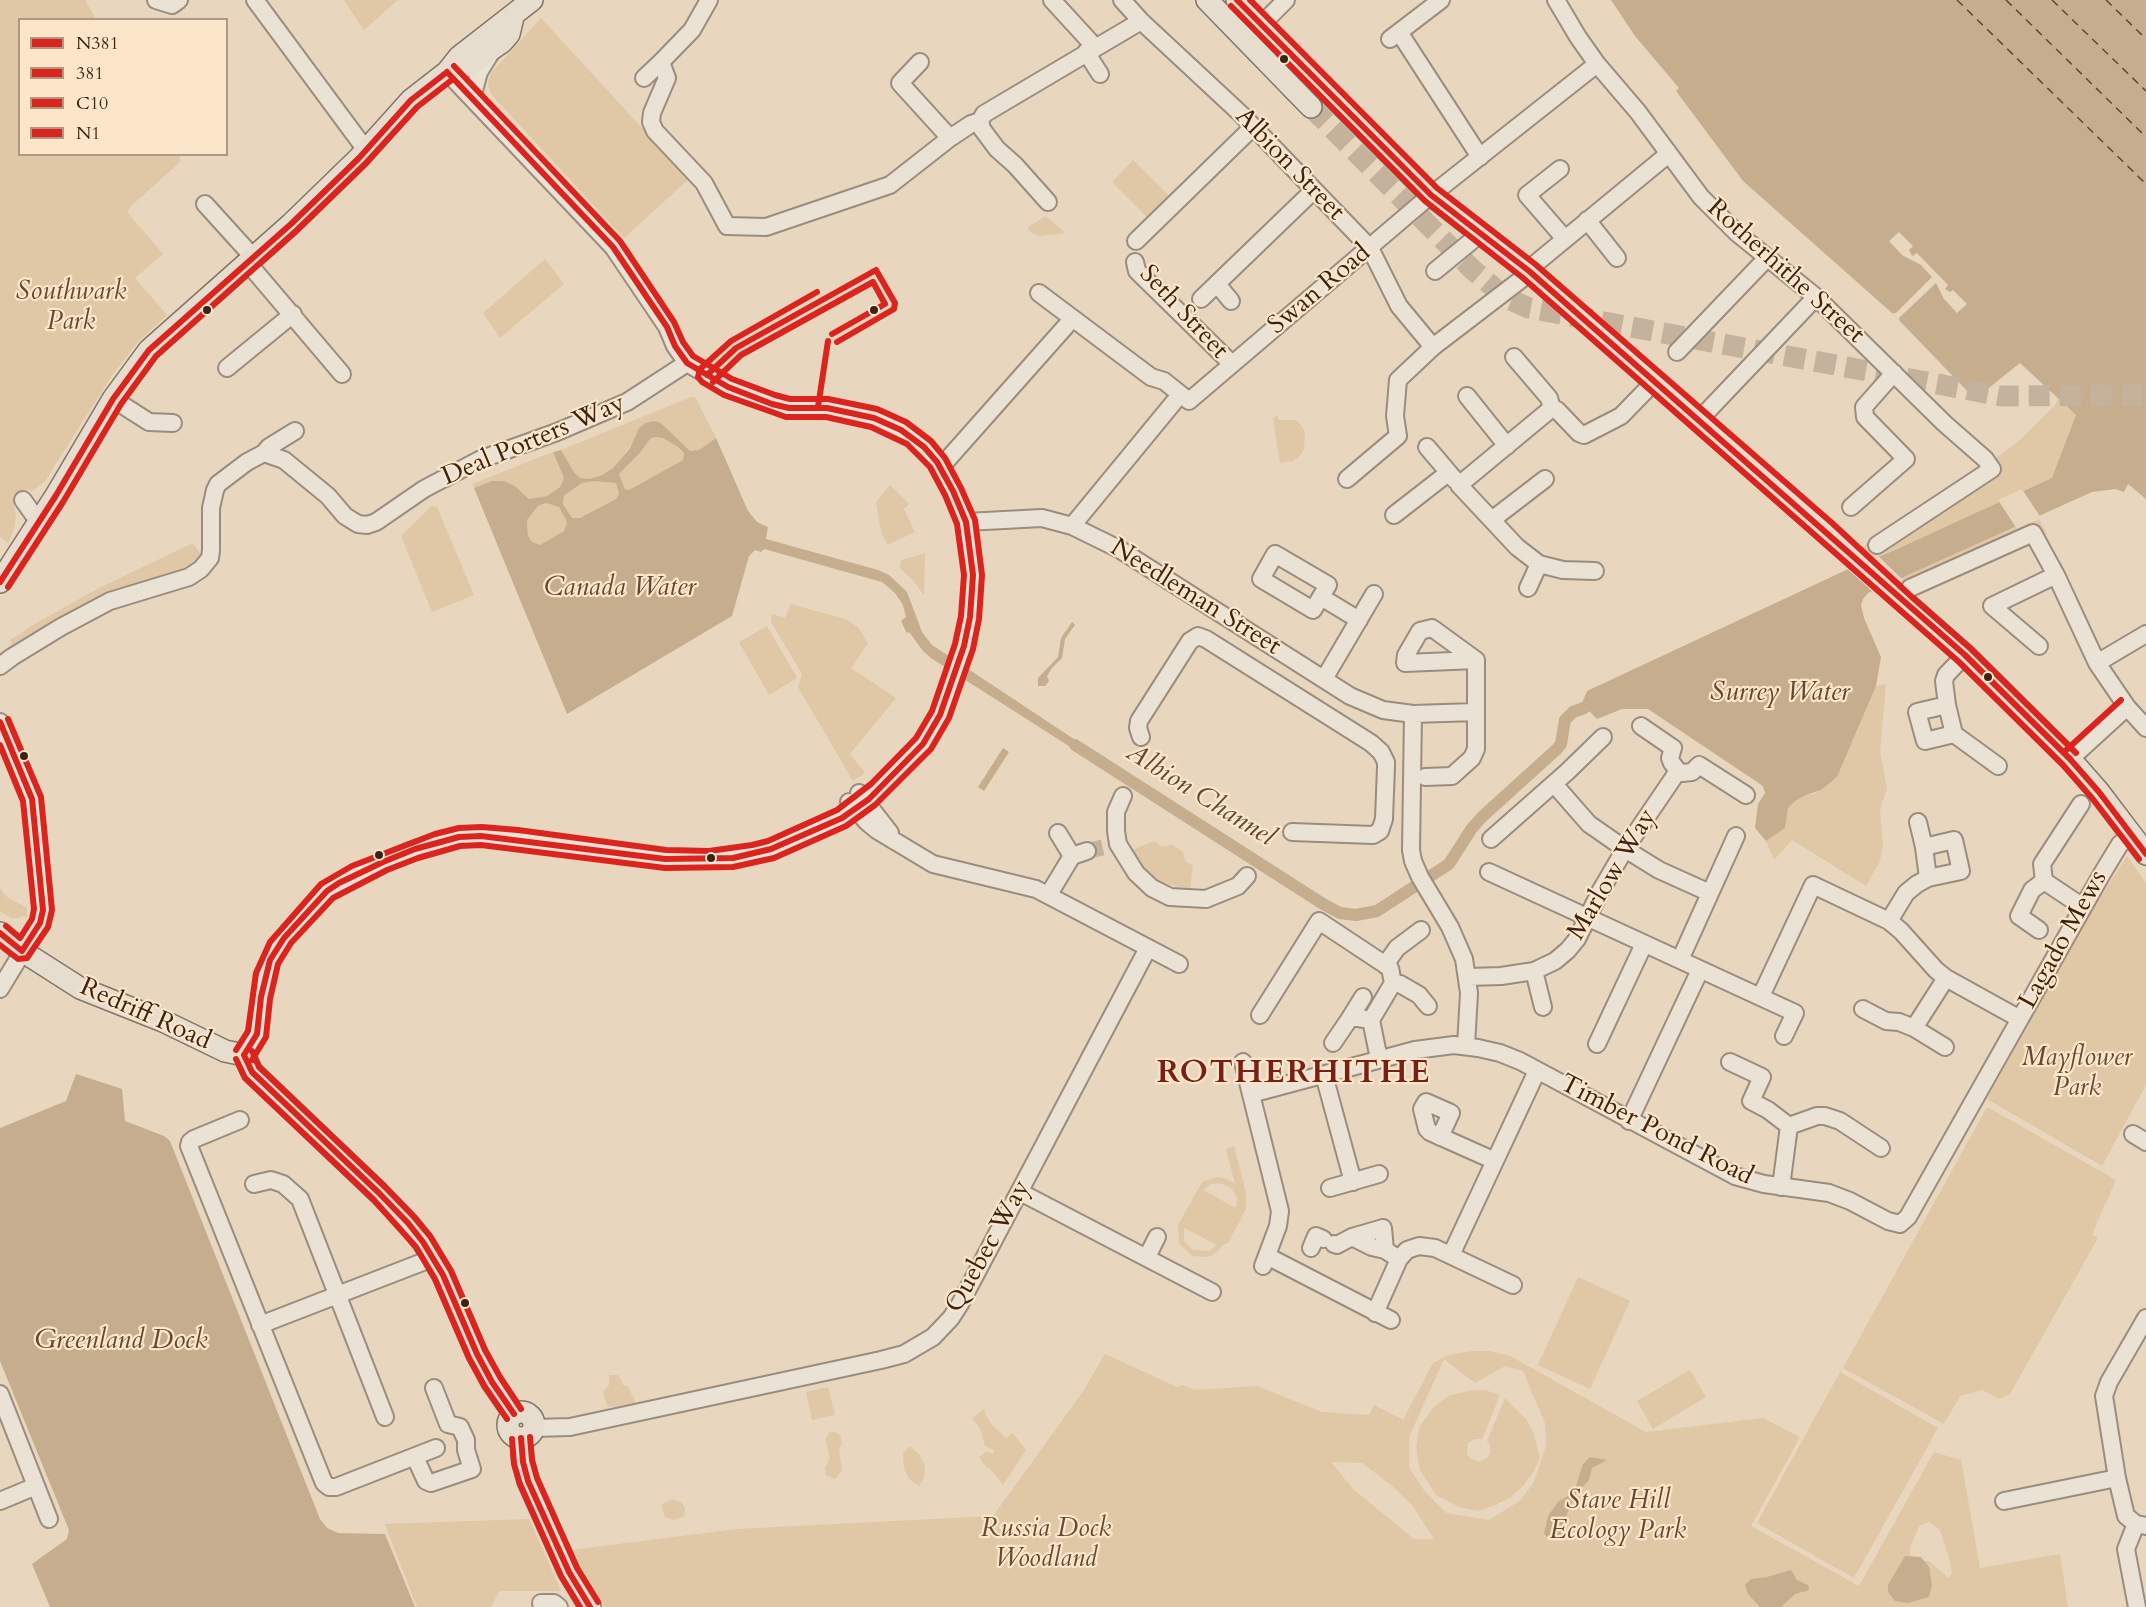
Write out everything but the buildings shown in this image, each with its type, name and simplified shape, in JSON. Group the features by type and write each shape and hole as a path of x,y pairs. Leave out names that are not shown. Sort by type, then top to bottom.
{"main road":[{"path":"0,582 113,399 149,350 291,224 366,150 411,100 447,72 459,57 532,0"},
{"path":"1207,0 1311,107"},
{"path":"1237,0 1431,195 1529,271 1831,535 1909,597 2070,759 2099,792 2146,854"},
{"path":"447,72 465,67 493,50 509,34 513,16"},
{"name":"Redriff Road","path":"0,933 22,951 80,988 163,1021 225,1051 244,1055 252,1072 408,1223 443,1275 477,1354 492,1382 514,1414 509,1419 509,1431 516,1437 527,1433"},
{"path":"527,1433 523,1462 528,1481 569,1572 590,1607"}],"street":[{"path":"156,0 172,5 179,0"},
{"path":"255,0 366,150"},
{"path":"644,78 692,30 709,0"},
{"path":"1052,0 1091,49 1100,74"},
{"name":"Albion Street","path":"1122,0 1141,21 1253,127 1370,248 1399,306 1433,348"},
{"path":"1262,24 1286,0"},
{"path":"1441,0 1394,35 1480,157"},
{"name":"Rotherhithe Street","path":"1556,0 1597,64 1611,78 1701,197 1766,259 1816,297 1944,423 1985,459 1992,469 1877,545"},
{"path":"661,62 667,78 652,113 652,125 704,183 727,226 766,227 890,185 984,114 1141,21"},
{"path":"472,98 479,72 493,50"},
{"path":"921,62 900,83 950,138"},
{"name":"Swan Road","path":"1039,293 1150,377 1164,381 1189,401 1431,195 1597,64"},
{"path":"244,1055 257,1034 265,975 270,960 284,938 327,891 347,878 383,862 438,842 459,837 481,836 665,859 733,858 771,849 842,818 909,747 947,695 964,646 970,617 973,575 966,522 953,491 940,468 924,447 874,418 827,408 789,408 772,404 728,387 687,363 675,346 667,327 613,247 447,72"},
{"path":"973,124 982,129 997,149 1015,165 1048,202"},
{"path":"1136,241 1253,127"},
{"path":"1347,479 1398,436 1395,416 1398,380 1433,348 1529,271 1668,152"},
{"path":"1560,169 1527,195 1565,239"},
{"path":"1190,307 1217,284 1314,190"},
{"path":"205,204 342,374"},
{"path":"1587,220 1617,258"},
{"path":"1435,271 1480,234"},
{"path":"1677,352 1766,259"},
{"name":"Seth Street","path":"1135,262 1137,271 1190,307 1232,364"},
{"path":"1217,284 1232,301"},
{"path":"1699,420 1816,297"},
{"path":"227,368 293,314"},
{"path":"940,468 1066,326"},
{"path":"1514,357 1549,398 1552,408 1584,435 1621,416 1654,382"},
{"name":"Deal Porters Way","path":"264,453 284,460 328,496 345,516 358,524 367,525 376,522 424,489 478,460 557,432 627,402 687,363"},
{"path":"1851,507 1906,459 1865,417 1864,407 1894,373"},
{"path":"1467,396 1507,446"},
{"path":"113,399 149,422 173,423"},
{"path":"1072,526 1174,402"},
{"path":"1394,515 1507,446 1552,408"},
{"path":"0,666 61,627 101,605 122,596 189,577 201,569 210,558 212,550 211,508 215,490 224,478 295,431"},
{"path":"1427,447 1517,547 1539,564 1563,570 1595,571"},
{"path":"1493,519 1545,479"},
{"path":"23,500 33,514 40,519"},
{"name":"Needleman Street","path":"966,522 1042,518 1072,526 1119,549 1350,696 1383,710 1413,714 1476,712"},
{"path":"1909,597 2033,533 2056,575 2097,663 2127,707 2146,728"},
{"path":"1528,588 1539,564"},
{"path":"2039,646 1992,606 2056,575"},
{"path":"1324,679 1374,594"},
{"path":"1320,597 1359,620"},
{"path":"2097,663 2146,634"},
{"path":"1141,737 1138,728 1139,721 1193,638 1198,636 1371,743 1381,752 1386,762 1385,793 1383,826 1377,834 1292,832"},
{"path":"1242,662 1257,637"},
{"path":"1965,655 1946,675 1944,681 1954,734 1998,766"},
{"path":"1425,777 1452,776 1472,758 1476,750 1476,660"},
{"path":"1947,705 1917,712 1925,741 1954,734"},
{"path":"2070,759 2127,707"},
{"path":"1413,714 1410,836 1414,864 1461,949 1468,977 1466,1046"},
{"path":"0,722 26,782 34,809 43,910 40,922 0,989"},
{"path":"1641,726 1685,759 1746,795"},
{"path":"1491,839 1603,737"},
{"name":"Marlow Way","path":"1468,977 1501,976 1534,971 1555,961 1568,950 1625,849 1685,759"},
{"path":"1554,784 1589,824 1659,870 1710,893"},
{"path":"1385,793 1411,793"},
{"path":"1122,796 1116,812 1114,845 1136,873 1152,888 1170,897 1190,900 1206,899 1238,886 1247,876"},
{"path":"857,801 867,822 933,864 1049,894 1179,964"},
{"path":"2081,804 2042,864 2044,880 2084,907"},
{"path":"1918,822 1928,878"},
{"path":"1049,894 1079,854 1058,833"},
{"name":"Lagado Mews","path":"2020,1019 2120,844 2132,835"},
{"path":"1684,951 1736,836"},
{"path":"1888,921 1906,893 1928,878 1961,871 1954,840 1924,847"},
{"path":"1489,872 1795,1013 1784,1036"},
{"path":"2039,930 2019,916 2032,890 2044,880"},
{"path":"1761,996 1813,885 1888,921 1901,930 1936,970 1946,978 2020,1019"},
{"path":"1260,1015 1319,921 1390,969 1393,983 1371,1020 1379,1059"},
{"path":"1385,964 1397,948 1421,930"},
{"path":"1597,1044 1644,944"},
{"name":"Quebec Way","path":"527,1433 570,1427 881,1360 904,1354 943,1328 960,1304 1148,948"},
{"path":"1629,1121 1700,970"},
{"path":"1534,971 1543,1007"},
{"path":"1914,1028 1946,978"},
{"path":"1393,983 1400,984 1419,995 1428,1006"},
{"path":"1333,1043 1363,997"},
{"path":"1863,1009 1886,1021 1899,1022 1914,1028 1945,1047"},
{"path":"1350,1018 1371,1020"},
{"name":"Timber Pond Road","path":"1251,1094 1430,1047 1466,1046 1500,1053 1735,1176 1781,1187 1829,1193 1895,1224 1905,1221 2020,1019"},
{"path":"1243,1062 1280,1210 1278,1226 1265,1261 1391,1320"},
{"path":"1730,1062 1762,1077 1751,1101 1768,1110 1789,1126"},
{"path":"1451,1255 1537,1071"},
{"path":"1324,1075 1353,1182"},
{"path":"1789,1126 1817,1116 1826,1116 1840,1121 1881,1148"},
{"path":"240,1120 194,1138 189,1146 324,1483 329,1487 336,1487 436,1448"},
{"path":"1781,1187 1789,1126"},
{"path":"1440,1137 1495,1161"},
{"path":"1330,1188 1379,1174"},
{"path":"254,1184 270,1180 283,1184 300,1199 385,1417"},
{"path":"1020,1192 1107,1244 1147,1257 1212,1292"},
{"path":"1147,1257 1157,1237"},
{"path":"1323,1244 1336,1245 1352,1237 1392,1255 1424,1245 1451,1255 1513,1285"},
{"path":"1376,1312 1392,1255"},
{"path":"260,1325 433,1258"},
{"path":"2137,1607 2126,1548 2141,1525 2126,1516 2117,1478 2104,1396 2109,1382 2140,1344 2146,1318"},
{"path":"415,1456 426,1481 431,1483 472,1469 466,1450 466,1440 460,1427 448,1424 434,1388"},
{"path":"0,1394 50,1519"},
{"path":"2004,1501 2117,1478"},
{"path":"0,1501 36,1486"},
{"path":"541,1603 554,1603 559,1607"}],"green space":[{"name":"Southwark Park","path":"0,0 85,0 95,18 18,18 18,156 179,156 181,161 127,212 163,254 135,278 167,315 139,341 113,374 45,481 31,492 30,489 12,495 16,517 14,529 8,543 0,537"},
{"path":"344,0 398,0 364,30"},
{"path":"541,18 689,179 624,238 491,94 489,89 491,73"},
{"path":"1133,160 1169,196 1148,218 1112,182"},
{"path":"1046,216 1065,233 1040,236 1030,232 1028,227"},
{"path":"545,259 564,284 500,338 483,313"},
{"path":"695,397 716,438 699,450 686,449 664,426 634,441 613,468 590,479 580,478 574,472 561,450"},
{"path":"2058,399 2076,415 2105,480 2038,517 2047,534 1913,596 1861,548 1999,456 2020,440 2055,405"},
{"path":"1277,416 1279,420 1295,420 1305,432 1304,449 1293,461 1280,463 1273,418"},
{"path":"651,438 663,438 678,447 684,453 683,460 629,490 625,489 619,474"},
{"path":"553,452 564,478 560,487 547,496 529,499 515,486 504,481 492,481 474,488 472,484"},
{"path":"593,481 616,483 619,494 616,499 595,511 580,518 572,518 563,504 564,497 582,483"},
{"path":"890,485 909,504 904,509 915,532 887,545 881,531 876,502"},
{"path":"546,503 559,507 567,522 564,531 540,545 532,542 528,536 527,520 538,506"},
{"path":"432,506 437,507 474,595 432,612 401,536"},
{"path":"193,543 203,557 197,565 0,659 0,653 12,644 10,640 38,622 99,588"},
{"path":"925,553 924,595 899,567 902,560"},
{"path":"791,604 845,619 858,627 868,643 851,668 896,698 850,754 865,773 853,781 798,687 802,674 771,622 772,614 785,618"},
{"path":"767,626 797,678 769,695 739,642"},
{"path":"1886,684 1880,751 1887,789 1880,809 1883,847 1880,861 1866,886 1792,840 1774,860 1766,841 1785,828 1788,807 1806,795 1814,794 1837,777 1876,686"},
{"path":"1154,841 1161,846 1173,845 1183,852 1185,861 1193,866 1190,889 1160,881 1145,870 1134,856 1132,850"},
{"name":"Mayflower Park","path":"2127,856 2146,883 2146,1085 2102,1166 1987,1099 2091,912"},
{"path":"0,888 7,897 27,908 27,918 25,916 11,918 0,911"},
{"path":"1987,1107 2116,1180 2092,1234 2098,1238 2010,1394 1999,1399 1982,1390 1960,1396 1944,1424 1843,1368"},
{"path":"1234,1146 1246,1192 1246,1209 1228,1243 1208,1257 1192,1256 1179,1243 1178,1225 1202,1182 1217,1177 1235,1184 1226,1149","holes":["1218,1183 1232,1189 1237,1198 1236,1208 1203,1190 1211,1184","1184,1228 1217,1245 1209,1251 1193,1250 1184,1241"]},
{"path":"1578,1277 1630,1301 1590,1389 1538,1365"},
{"name":"Russia Dock Woodland","path":"1471,1351 1491,1351 1510,1356 1646,1432 1763,1418 1800,1437 1751,1526 1859,1586 1934,1452 1961,1460 1980,1568 2060,1554 2068,1607 605,1607 586,1581 571,1550 737,1529 993,1516 1082,1393 1105,1354 1177,1387 1182,1385 1196,1390 1257,1386 1322,1412 1369,1415 1374,1405 1403,1420 1433,1363 1449,1355","holes":["1444,1359 1475,1383 1505,1366 1523,1371 1545,1423 1546,1446 1534,1482 1521,1500 1489,1520 1446,1513 1423,1489 1409,1467 1409,1437","1331,1462 1362,1463 1391,1485 1412,1505 1434,1539 1414,1539 1353,1489","1929,1522 1940,1530 1950,1561 1952,1574 1949,1578 1929,1561 1913,1561 1909,1550 1919,1526"]},
{"path":"1690,1370 1706,1397 1653,1429 1637,1401"},
{"path":"1840,1372 1938,1428 1854,1578 1757,1523"},
{"path":"609,1375 618,1375 624,1386 627,1385 636,1403 607,1406 603,1392 609,1385"},
{"path":"828,1387 835,1415 812,1420 806,1392"},
{"path":"1485,1390 1500,1395 1482,1439 1475,1439 1468,1443 1467,1454 1470,1458 1479,1462 1488,1457 1491,1451 1487,1441 1505,1398 1527,1420 1540,1458 1524,1485 1511,1497 1478,1511 1459,1507 1436,1495 1420,1470 1416,1448 1419,1428 1432,1409 1448,1396"},
{"path":"984,1409 993,1426 1006,1438 1013,1433 1026,1450 1003,1485 979,1457 986,1452 993,1453 994,1450 985,1446 981,1430 972,1418"},
{"path":"830,1432 837,1433 842,1443 839,1449 842,1471 835,1479 826,1475 825,1468 830,1458 825,1439"},
{"path":"910,1446 920,1455 925,1466 924,1478 919,1486 909,1479 904,1469 903,1454"},
{"path":"672,1499 682,1503 685,1509 684,1516 674,1520 665,1517 661,1505"},
{"path":"529,1519 561,1591 499,1591 491,1607 417,1607 385,1524"}],"water":[{"name":"Surrey Water","path":"1611,0 2146,0 2146,499 2128,484 2124,492 2115,489 2092,492 1868,593 1861,605 1864,618 1881,657 1876,686 1837,777 1821,790 1795,801 1788,808 1785,828 1766,841 1755,828 1758,804 1765,793 1763,786 1648,709 1622,709 1597,719 1589,711 1586,712 1582,703 1587,691 1844,571 2052,478 2076,415 2020,363 1975,399 1892,313 1743,181 1676,91 1679,88 1635,36"},
{"name":"Canada Water","path":"659,422 690,451 699,450 716,438 748,511 757,522 768,527 766,539 889,575 907,592 922,632 932,645 1092,751 1086,757 931,658 910,633 906,632 901,621 906,617 903,605 895,593 882,582 764,549 761,552 755,550 749,556 732,616 567,714 474,488 492,481 504,481 515,486 529,499 547,496 560,487 564,478 553,452 561,450 580,478 590,479 613,468 630,448 639,428 646,423","holes":["651,438 663,438 678,447 684,453 683,460 629,490 625,489 619,474","593,481 616,483 619,494 616,499 580,518 572,518 563,504 564,496 582,483","546,503 559,507 567,522 564,531 540,545 532,542 528,536 527,520 538,506"]},
{"path":"1072,622 1075,625 1065,639 1062,658 1047,676 1049,681 1045,686 1038,686 1038,678 1058,657 1061,638"},
{"path":"1003,748 1009,752 984,791 978,787"},
{"name":"Greenland Dock","path":"76,1074 122,1089 125,1121 164,1136 170,1141 320,1519 327,1528 338,1533 385,1534 415,1607 50,1607 32,1564 67,1539 69,1530 0,1361 0,1128 66,1101"},
{"path":"1590,1457 1607,1460 1592,1468 1589,1480 1575,1495 1565,1519 1564,1536 1561,1539 1550,1539 1544,1534 1548,1516 1558,1502 1574,1492 1583,1464"},
{"path":"1905,1556 1921,1557 1929,1567 1932,1585 1929,1597 1908,1603 1895,1601 1888,1592 1888,1585"},
{"path":"1791,1570 1797,1580 1808,1585 1809,1590 1795,1594 1781,1607 1760,1607 1748,1594 1745,1585 1751,1579"}],"pier":[{"path":"1899,232 1913,246 1909,250 1912,256 1917,253 1948,285 1945,289 1950,292 1953,290 1967,304 1957,313 1944,299 1936,283 1899,318 1900,321 1892,313 1896,313 1932,277 1921,265 1902,255 1889,241"},
{"path":"2022,489 2041,518 2017,529 1998,500"},
{"path":"1876,554 1903,580 1873,592 1845,567"}],"waterway":[{"name":"Albion Channel","path":"1075,745 1323,904 1340,913 1356,915 1377,911 1449,864 1472,828 1483,816 1557,749 1561,744 1565,720 1573,712 1584,708"}],"ferry route":[{"path":"1957,0 2146,184"},
{"path":"2006,0 2146,137"},
{"path":"2052,0 2146,91"},
{"path":"2106,0 2146,39"}],"tunnel":[{"path":"1311,107 1473,270 1506,298 1529,308 2002,396 2146,395"},
{"path":"1087,851 1109,846"}],"transit line":[{"name":"N381","path":"1237,0 1431,195 1529,271 1965,655 2070,759 2099,792 2146,854"},
{"name":"C10","path":"1250,0 1437,188 1535,264 1832,523 1971,649 2076,753"},
{"name":"381","path":"1231,6 1425,201 1523,278 1959,662 2063,765 2092,798 2139,859"},
{"name":"381","path":"252,1060 266,1037 270,999 278,964 291,943 333,898 387,870 460,846 481,845 665,868 733,867 774,858 846,826 875,805 931,749 949,718 973,649 979,619 982,575 975,520 945,458 931,441 906,422 877,409 828,399 790,399 775,395 732,379 693,356 683,342 674,322 620,241 454,66"},
{"name":"N381","path":"0,582 55,497 113,399 149,350 291,224 359,158 411,100 447,72"},
{"name":"N381","path":"244,1055 257,1034 261,997 270,960 284,938 327,891 339,883 415,849 459,837 481,836 665,859 733,858 771,849 842,818 869,799 923,744 940,715 964,646 970,617 973,575 966,522 937,462 924,447 901,430 874,418 827,408 789,408 772,404 728,387 687,363 675,346 667,327 613,247 447,72"},
{"name":"381","path":"8,587 63,502 121,404 156,356 297,230 365,164 417,107 453,79"},
{"name":"N381","path":"707,375 736,348 876,270 895,303 894,309 837,342"},
{"name":"381","path":"713,382 741,355 873,282 885,304 832,334"},
{"name":"C10","path":"236,1050 248,1031 256,973 270,942 321,884 352,866 435,834 459,828 518,830 666,850 709,851 752,845 768,841 837,810 871,784 916,738 932,711 955,644 961,616 964,575 957,524 930,467 907,444 871,427 826,417 786,417 724,395 702,382 698,377 700,369 731,341 817,292"},
{"name":"C10","path":"818,407 828,341"},
{"name":"C10","path":"2064,752 2121,700"},
{"name":"N1","path":"0,945 18,959 27,958 48,927 52,910 41,797 8,719"},
{"name":"N381","path":"0,722 32,799 43,910 40,923 22,951 0,933"},
{"name":"381","path":"0,745 23,801 34,909 32,919 20,938 6,926"},
{"name":"C10","path":"252,1051 259,1067 385,1187 430,1236 451,1271 485,1350 521,1409"},
{"name":"N381","path":"244,1055 252,1072 379,1193 423,1242 443,1275 477,1354 492,1382 514,1414"},
{"name":"381","path":"236,1059 245,1078 373,1199 416,1247 435,1279 469,1358 507,1419"},
{"name":"C10","path":"530,1437 532,1460 537,1478 577,1568 598,1602"},
{"name":"N381","path":"521,1438 523,1462 528,1481 569,1572 590,1607"},
{"name":"381","path":"512,1439 514,1464 520,1484 561,1576 580,1607"}],"district":[{"name":"ROTHERHITHE","path":"1294,1075"}],"park label":[{"name":"Stave Hill Ecology Park","path":"1618,1517"}]}
